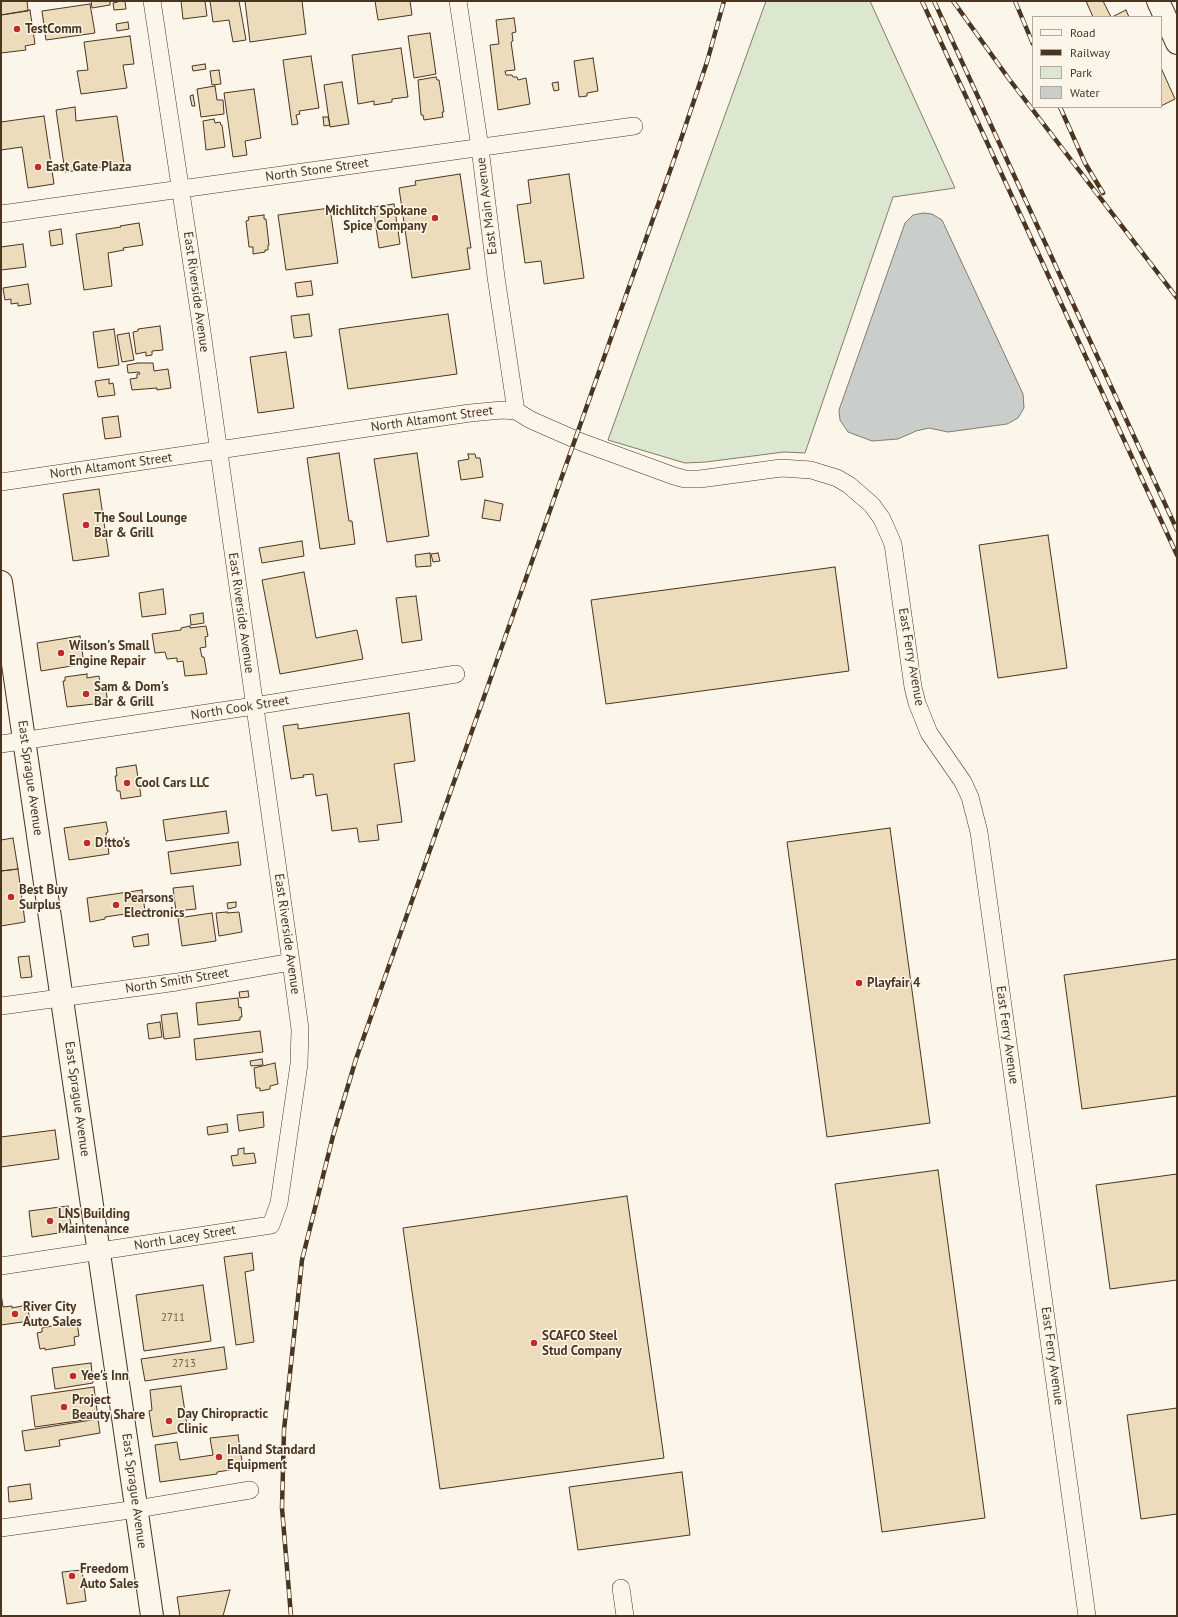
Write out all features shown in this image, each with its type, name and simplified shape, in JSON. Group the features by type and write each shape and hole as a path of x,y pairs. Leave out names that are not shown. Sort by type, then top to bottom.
{"main road":[{"path":"1158,1 1177,43"},
{"name":"East Sprague Avenue","path":"1,582 152,1616"}],"street":[{"name":"East Riverside Avenue","path":"152,1 181,189 300,1029 299,1064 279,1203 271,1225"},
{"name":"East Main Avenue","path":"458,1 516,411"},
{"name":"North Stone Street","path":"1,214 634,126"},
{"name":"North Altamont Street","path":"1,482 470,413 502,410 516,411 531,420 581,442 685,479 700,479 781,468 795,468 824,473 850,485"},
{"name":"East Ferry Avenue","path":"850,485 872,505 889,532 895,556 913,687 917,703 929,733 951,763 968,792 978,827 1087,1616"},
{"name":"North Cook Street","path":"1,744 456,674"},
{"name":"North Smith Street","path":"1,1006 177,982 291,962"},
{"name":"North Lacey Street","path":"1,1266 271,1225"},
{"path":"1,1528 136,1509 250,1490"},
{"path":"621,1588 625,1616"}],"green space":[{"path":"766,1 870,1 955,188 893,197 805,453 784,452 706,462 685,463 608,440"}],"water":[{"path":"923,213 932,214 942,220 1023,394 1024,408 1018,418 1007,424 948,432 929,428 916,431 898,439 872,441 848,432 840,420 839,410 905,223 913,215"}],"building":[{"path":"1,1 27,1 28,11 1,15"},
{"path":"91,1 110,1 110,5 92,8"},
{"path":"125,1 126,9 114,10 113,3"},
{"path":"181,1 205,1 207,16 183,19"},
{"path":"210,1 239,1 246,40 233,42 229,20 213,22"},
{"path":"245,1 302,1 306,34 250,42"},
{"path":"375,1 410,1 412,15 378,20"},
{"path":"1086,1 1103,1 1110,16 1093,16"},
{"path":"90,4 95,33 46,40 42,11"},
{"name":"TestComm","path":"30,10 35,44 25,46 26,50 1,53 1,15"},
{"path":"1126,10 1129,16 1114,16"},
{"path":"514,18 516,32 512,33 513,41 511,42 515,70 505,71 506,75 517,77 518,80 526,78 530,104 498,110 490,45 499,44 496,20"},
{"path":"128,22 129,29 117,31 116,24"},
{"path":"430,33 436,74 414,78 408,36"},
{"path":"130,36 134,64 123,65 127,88 81,94 77,71 88,70 84,42"},
{"path":"401,48 408,97 392,99 392,102 374,105 374,101 358,104 352,55"},
{"path":"311,56 319,108 299,111 300,114 296,115 298,124 292,125 283,60"},
{"path":"593,58 598,91 587,93 587,96 579,97 574,61"},
{"path":"205,64 206,69 193,71 192,66"},
{"path":"219,70 221,84 212,85 210,71"},
{"path":"1162,70 1175,99 1162,106"},
{"path":"436,77 437,80 439,80 444,112 442,112 443,117 424,120 423,115 421,115 418,80"},
{"path":"342,82 349,124 330,127 324,85"},
{"path":"558,82 559,90 554,91 552,83"},
{"path":"215,86 217,100 223,100 224,114 201,117 197,89"},
{"path":"254,89 261,138 245,141 247,155 233,157 224,93"},
{"path":"193,95 195,106 192,106 190,96"},
{"path":"75,107 76,121 117,116 124,164 65,172 56,110"},
{"name":"East Gate Plaza","path":"44,116 54,184 28,188 22,147 1,150 1,122"},
{"path":"323,117 328,117 330,125 324,126"},
{"path":"214,119 215,123 220,122 222,125 225,147 206,150 203,121"},
{"name":"Michlitch Spokane Spice Company","path":"460,174 471,248 467,248 470,269 412,278 399,188 416,185 415,181"},
{"path":"569,174 584,278 544,284 541,261 525,263 517,205 531,203 528,180"},
{"path":"394,204 400,244 379,248 373,207"},
{"path":"330,208 338,263 286,270 278,215"},
{"path":"264,215 264,219 266,219 269,245 268,250 253,254 253,247 249,247 246,221 249,220 248,217"},
{"path":"139,223 143,245 123,248 124,250 108,253 112,286 84,290 76,234"},
{"path":"61,229 63,244 51,246 49,231"},
{"path":"23,244 26,267 1,270 1,247"},
{"path":"311,281 313,295 297,297 295,283"},
{"path":"28,284 31,304 18,306 18,303 11,304 11,299 5,300 3,288"},
{"path":"309,314 312,336 294,338 291,316"},
{"path":"448,314 457,374 348,389 339,329"},
{"path":"160,326 163,350 152,351 152,355 146,356 146,352 136,354 133,332 138,331 138,329"},
{"path":"114,329 119,365 98,368 93,332"},
{"path":"129,333 134,360 122,362 117,335"},
{"path":"286,352 294,408 258,413 250,357"},
{"path":"153,363 154,371 168,369 171,388 157,390 157,388 132,390 130,379 137,378 137,374 140,374 139,372 128,373 127,365"},
{"path":"109,379 109,384 113,383 115,395 98,397 95,381"},
{"path":"118,416 121,437 105,439 102,418"},
{"path":"339,453 349,521 352,521 355,544 320,549 307,458"},
{"path":"417,453 429,536 387,542 374,459"},
{"path":"468,454 475,454 476,458 480,458 483,477 461,480 458,461 469,459"},
{"name":"The Soul Lounge Bar & Grill","path":"99,489 109,556 73,561 63,494"},
{"path":"485,500 503,504 500,521 482,518"},
{"path":"1048,535 1067,668 998,678 979,545"},
{"path":"302,541 304,556 262,563 259,548"},
{"path":"430,553 431,566 416,567 415,555"},
{"path":"438,553 440,561 433,562 431,554"},
{"path":"835,567 849,671 606,704 591,600"},
{"path":"304,572 316,638 357,630 363,659 280,674 262,580"},
{"path":"163,589 166,614 142,617 139,593"},
{"path":"416,596 422,640 402,643 396,598"},
{"path":"203,613 204,623 191,625 190,615"},
{"path":"190,626 190,628 206,626 208,636 205,637 206,647 200,648 202,657 204,657 207,674 185,676 183,661 177,662 177,658 167,659 165,652 155,653 152,634 181,630 181,628"},
{"name":"Wilson's Small Engine Repair","path":"80,636 84,664 41,671 37,643"},
{"name":"Sam & Dom's Bar & Grill","path":"87,674 87,678 99,676 101,689 106,688 107,698 102,699 103,703 67,707 63,681 65,681 65,677"},
{"path":"409,713 415,761 394,764 402,822 377,825 379,840 359,842 357,828 332,831 327,794 316,796 313,774 303,775 304,777 291,779 283,726 298,724 298,729"},
{"name":"Cool Cars LLC","path":"136,765 141,796 121,799 120,791 117,791 115,776 117,776 116,768"},
{"path":"226,811 229,833 166,841 163,820"},
{"name":"D!tto's","path":"106,822 109,854 69,860 64,828"},
{"name":"Playfair 4","path":"890,828 930,1123 827,1137 787,842"},
{"path":"13,838 18,869 1,871 1,840"},
{"path":"238,842 241,865 171,874 168,852"},
{"name":"Best Buy Surplus","path":"18,869 25,922 1,926 1,871"},
{"path":"193,886 196,909 176,911 173,888"},
{"name":"Pearsons Electronics","path":"142,890 145,911 105,917 105,919 90,922 87,898"},
{"path":"236,902 236,907 228,909 227,903"},
{"path":"239,912 242,932 219,936 216,913"},
{"path":"212,913 216,941 182,946 178,918"},
{"path":"148,934 149,945 134,947 132,937"},
{"path":"29,956 32,977 21,978 18,957"},
{"path":"1177,959 1177,1096 1082,1109 1064,975"},
{"path":"248,991 249,997 240,998 239,992"},
{"path":"238,998 242,1017 240,1017 240,1020 198,1025 196,1003"},
{"path":"177,1013 180,1037 164,1039 161,1015"},
{"path":"160,1022 162,1037 149,1039 147,1024"},
{"path":"260,1031 263,1052 196,1060 194,1039"},
{"path":"262,1059 263,1065 251,1066 250,1061"},
{"path":"275,1063 278,1084 270,1086 270,1089 260,1091 260,1088 256,1088 254,1068"},
{"path":"263,1112 264,1127 239,1131 237,1115"},
{"path":"227,1124 228,1132 208,1135 207,1127"},
{"path":"55,1130 59,1159 1,1167 1,1137"},
{"path":"244,1148 244,1154 254,1153 256,1163 233,1166 231,1156 238,1155 238,1149"},
{"path":"938,1170 985,1518 882,1532 835,1184"},
{"path":"1177,1174 1177,1280 1110,1289 1096,1185"},
{"name":"SCAFCO Steel Stud Company","path":"627,1196 664,1458 440,1489 403,1228"},
{"name":"LNS Building Maintenance","path":"68,1206 72,1231 32,1237 29,1211"},
{"path":"252,1253 254,1270 245,1272 254,1342 236,1345 224,1257"},
{"path":"203,1285 211,1341 144,1351 136,1295"},
{"name":"River City Auto Sales","path":"1,1294 3,1307 12,1306 12,1308 27,1305 30,1321 1,1325"},
{"path":"71,1322 72,1324 77,1323 79,1336 74,1337 75,1345 45,1350 45,1348 40,1349 37,1333 42,1332 42,1328"},
{"path":"224,1347 227,1369 145,1381 141,1359"},
{"name":"Yee's Inn","path":"91,1363 93,1383 55,1389 52,1368"},
{"name":"Day Chiropractic Clinic","path":"181,1386 188,1431 153,1437 149,1411 152,1410 150,1390"},
{"name":"Project Beauty Share","path":"94,1387 98,1418 35,1427 31,1396"},
{"path":"1177,1408 1177,1514 1141,1519 1127,1415"},
{"path":"98,1419 100,1433 59,1440 60,1446 25,1451 22,1431"},
{"name":"Inland Standard Equipment","path":"238,1435 243,1468 217,1472 217,1474 160,1482 155,1445 177,1442 180,1460 213,1455 210,1438"},
{"path":"682,1472 690,1535 578,1550 569,1487"},
{"path":"30,1484 32,1499 9,1502 8,1487"},
{"path":"82,1570 86,1601 67,1604 62,1572"},
{"path":"230,1590 223,1616 180,1616 177,1597"}],"railway":[{"path":"291,1616 282,1508 284,1430 302,1260 333,1136 356,1059 676,154 707,62 724,1"},
{"path":"922,1 1177,555"},
{"path":"934,1 1177,530"},
{"path":"953,1 1009,79 1177,298"},
{"path":"1015,1 1032,42"},
{"path":"1060,108 1085,163 1103,193"}],"place":[{"name":"TestComm","path":"17,29"},
{"name":"East Gate Plaza","path":"38,167"},
{"name":"Michlitch Spokane Spice Company","path":"435,218"},
{"name":"The Soul Lounge Bar & Grill","path":"86,525"},
{"name":"Wilson's Small Engine Repair","path":"61,653"},
{"name":"Sam & Dom's Bar & Grill","path":"86,694"},
{"name":"Cool Cars LLC","path":"127,783"},
{"name":"D!tto's","path":"87,843"},
{"name":"Best Buy Surplus","path":"11,897"},
{"name":"Pearsons Electronics","path":"116,905"},
{"name":"Playfair 4","path":"859,983"},
{"name":"LNS Building Maintenance","path":"50,1221"},
{"name":"River City Auto Sales","path":"15,1314"},
{"name":"SCAFCO Steel Stud Company","path":"534,1343"},
{"name":"Yee's Inn","path":"73,1376"},
{"name":"Project Beauty Share","path":"64,1407"},
{"name":"Day Chiropractic Clinic","path":"169,1421"},
{"name":"Inland Standard Equipment","path":"219,1457"},
{"name":"Freedom Auto Sales","path":"72,1576"}]}
